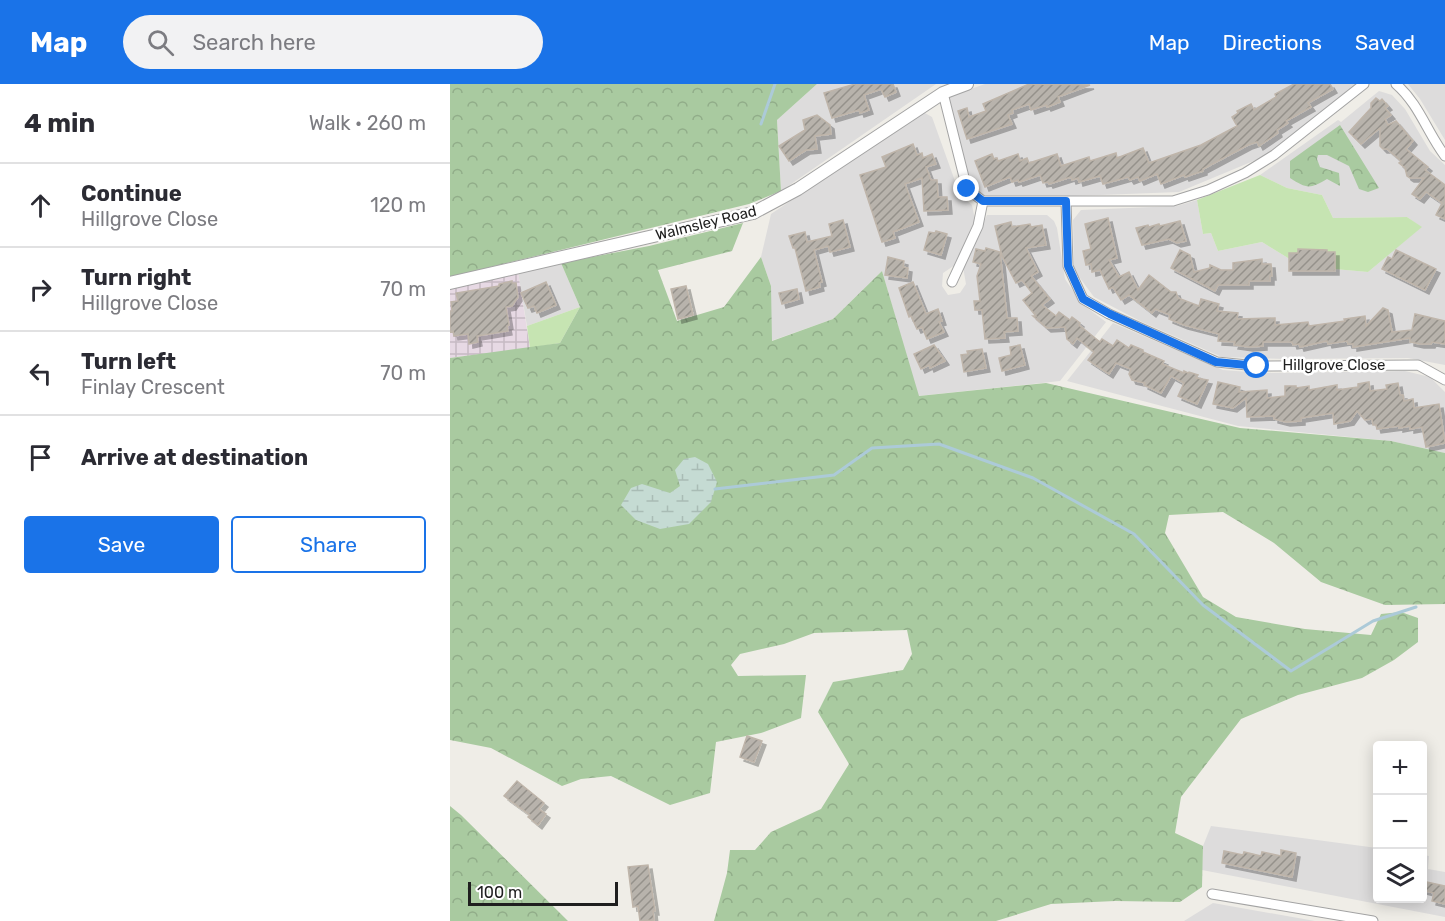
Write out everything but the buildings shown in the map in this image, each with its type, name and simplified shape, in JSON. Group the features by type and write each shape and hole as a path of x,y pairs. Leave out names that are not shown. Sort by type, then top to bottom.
{"street":[{"path":"943,93 967,189 983,201 1173,201 1208,190 1245,173 1274,155 1364,84"},
{"path":"1396,84 1416,106 1427,129 1445,156"},
{"name":"Walmsley Road","path":"450,283 753,213 798,189 943,93 959,85"},
{"path":"952,282 978,226 983,201"},
{"name":"Hillgrove Close","path":"1066,201 1068,266 1083,299 1110,314 1216,362 1257,366 1418,365 1445,380"},
{"path":"1212,894 1373,921"}],"shaded area":[{"path":"817,84 936,84 781,191 777,120"},
{"path":"985,84 1357,84 1263,157 1179,192 1047,197 986,196 972,189 949,108 948,97"},
{"path":"1408,84 1445,84 1445,140 1420,99"},
{"path":"1379,91 1392,95 1405,109 1430,151 1445,165 1445,365 1408,358 1222,357 1142,322 1094,297 1074,270 1073,220 1081,210 1177,206 1197,200 1203,234 1211,233 1218,251 1262,242 1301,266 1368,272 1421,227 1407,217 1333,218 1322,195 1287,188 1260,175 1338,120 1341,122"},
{"path":"923,112 932,117 960,195 972,205 975,220 955,265 943,273 942,286 948,295 960,293 966,284 963,267 987,215 1047,215 1054,221 1057,228 1065,279 1082,304 1106,322 1060,381 918,396 882,271 833,319 771,341 771,286 761,257 771,214"},
{"path":"561,263 580,307 527,326 518,272"},
{"path":"518,272 530,348 450,358 450,287"},
{"path":"1113,323 1223,370 1263,373 1405,371 1430,377 1445,392 1445,453 1391,441 1238,426 1067,381"},
{"path":"1211,826 1373,847 1373,903 1427,903 1427,856 1429,856 1428,869 1445,872 1445,917 1202,870 1203,846"},
{"path":"1213,903 1315,921 1184,921"}],"green space":[{"path":"450,84 817,84 777,120 781,191 749,204 450,277"},
{"path":"1340,125 1379,188 1368,192 1359,189 1349,166 1327,155 1318,155 1320,167 1339,173 1340,186 1327,179 1316,185 1305,186 1290,178 1290,161"},
{"path":"1260,175 1287,188 1322,195 1333,218 1407,217 1422,227 1368,272 1301,266 1262,242 1218,251 1211,233 1203,234 1197,200"},
{"path":"743,223 732,251 658,270 677,321 724,307 761,257 771,286 772,341 833,319 882,271 919,396 1046,383 1240,428 1391,441 1445,453 1445,604 1385,605 1321,582 1274,543 1223,512 1169,515 1165,533 1203,597 1236,617 1305,629 1371,635 1381,614 1401,612 1418,618 1418,642 1394,660 1362,678 1298,695 1241,719 1181,797 1175,833 1203,846 1202,887 1180,902 1115,901 1051,904 996,921 714,921 727,873 730,850 755,850 771,832 821,809 849,764 818,712 833,682 903,670 912,654 907,630 814,633 784,644 740,654 731,665 738,676 806,675 801,718 761,733 716,742 710,793 670,805 611,776 581,779 562,786 491,748 450,740 450,358 560,343 580,307 561,263 649,246"},
{"path":"580,307 560,343 530,348 527,326"},
{"path":"695,457 708,464 717,482 711,502 689,524 660,529 636,520 621,505 631,488 642,484 670,493 680,486 675,470 684,459"},
{"path":"450,806 461,815 568,921 450,921"}],"waterway":[{"path":"761,124 775,84"},
{"path":"715,489 834,475 872,448 939,444 1033,478 1134,534 1203,605 1291,671 1373,621 1416,607"}],"route":[{"path":"967,189 983,201 1066,201 1068,266 1083,299 1110,314 1216,362 1257,366"}]}
